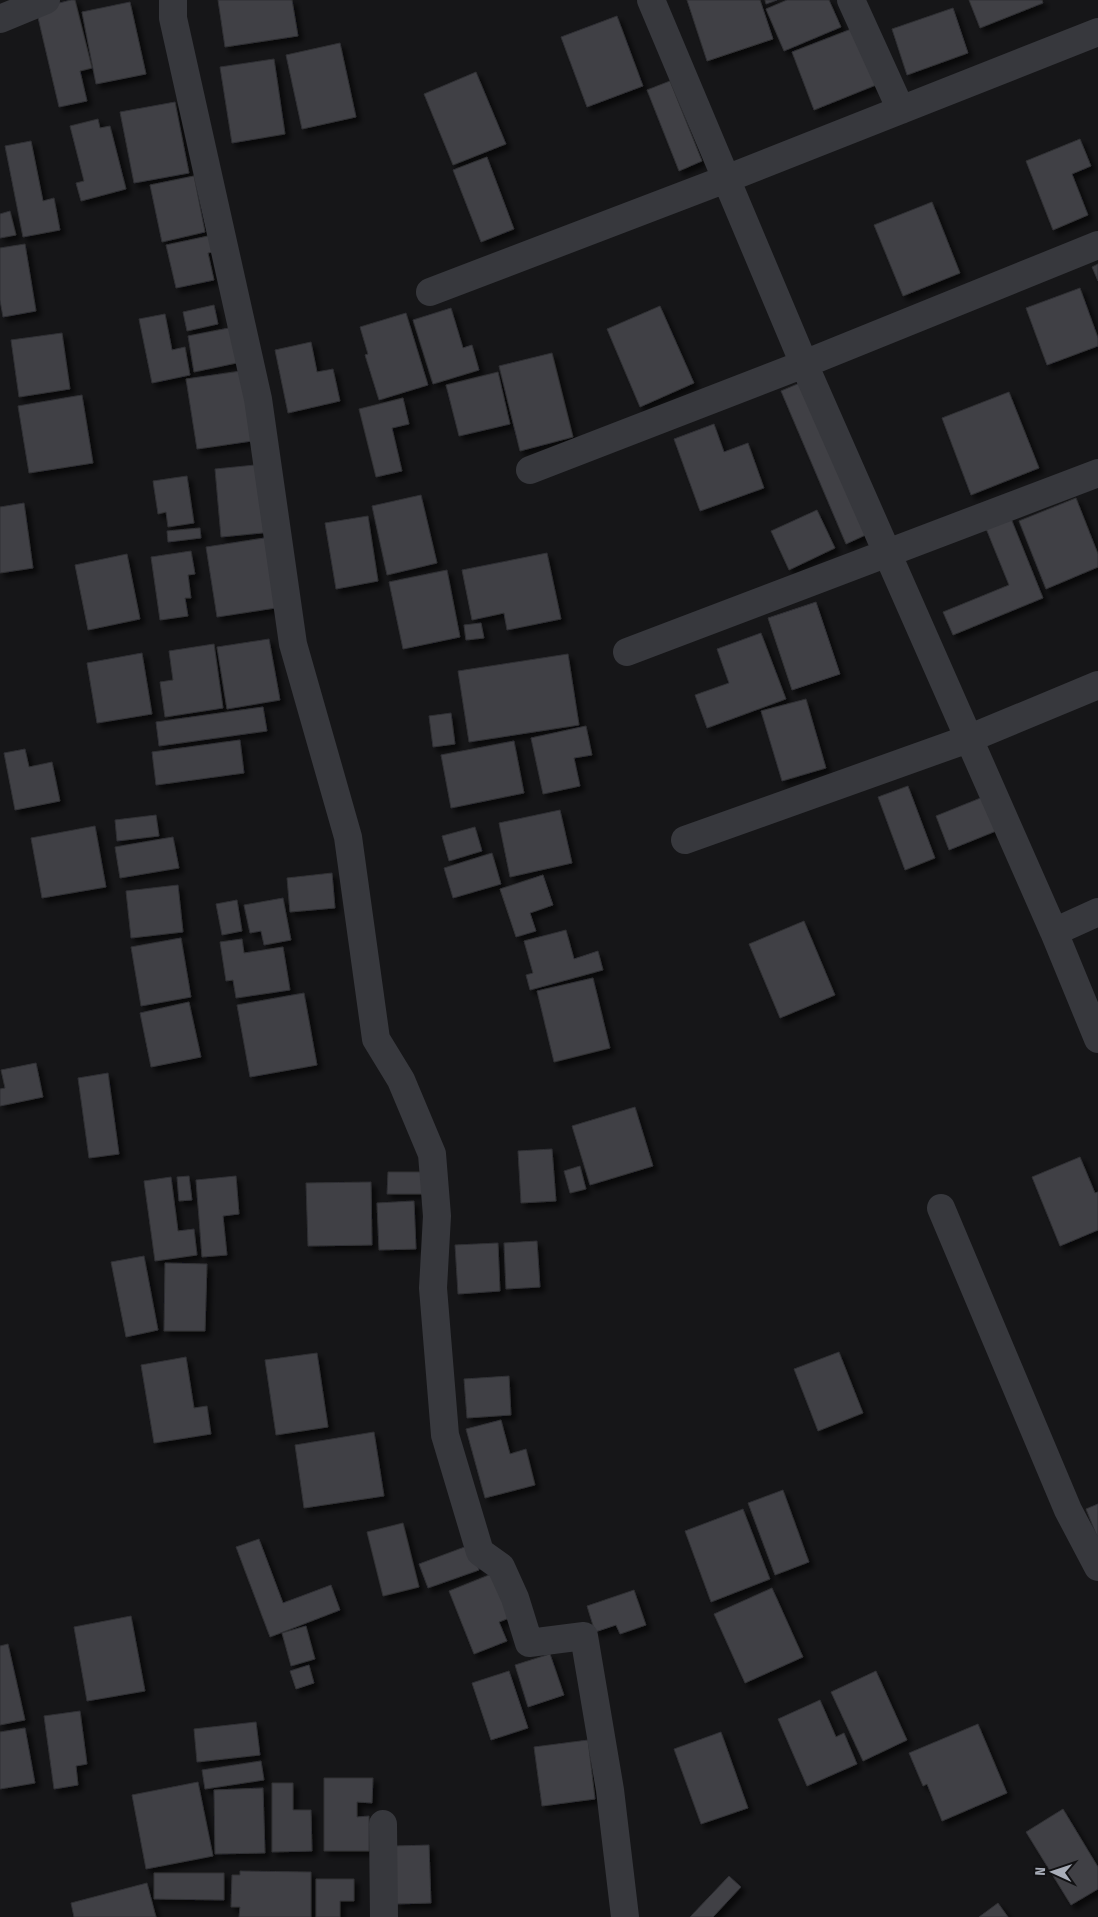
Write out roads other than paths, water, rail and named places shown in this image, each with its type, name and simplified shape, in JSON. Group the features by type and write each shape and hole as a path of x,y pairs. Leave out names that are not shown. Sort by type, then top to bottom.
{"street":[{"path":"0,19 46,0"},
{"path":"173,0 173,18 258,399 293,644 348,837 376,1039 400,1080 432,1154 437,1216 434,1288 445,1435 480,1552 501,1567 515,1598 529,1643 584,1636 610,1790 625,1917"},
{"path":"650,0 804,364 1054,932 1098,1038"},
{"path":"851,0 901,110"},
{"path":"430,292 726,179 1098,32"},
{"path":"530,470 804,364 1098,245"},
{"path":"627,652 1098,473"},
{"path":"684,840 968,739 1098,685"},
{"path":"1054,932 1098,912"},
{"path":"941,1208 1068,1510 1098,1567"},
{"path":"383,1824 384,1917"}]}
